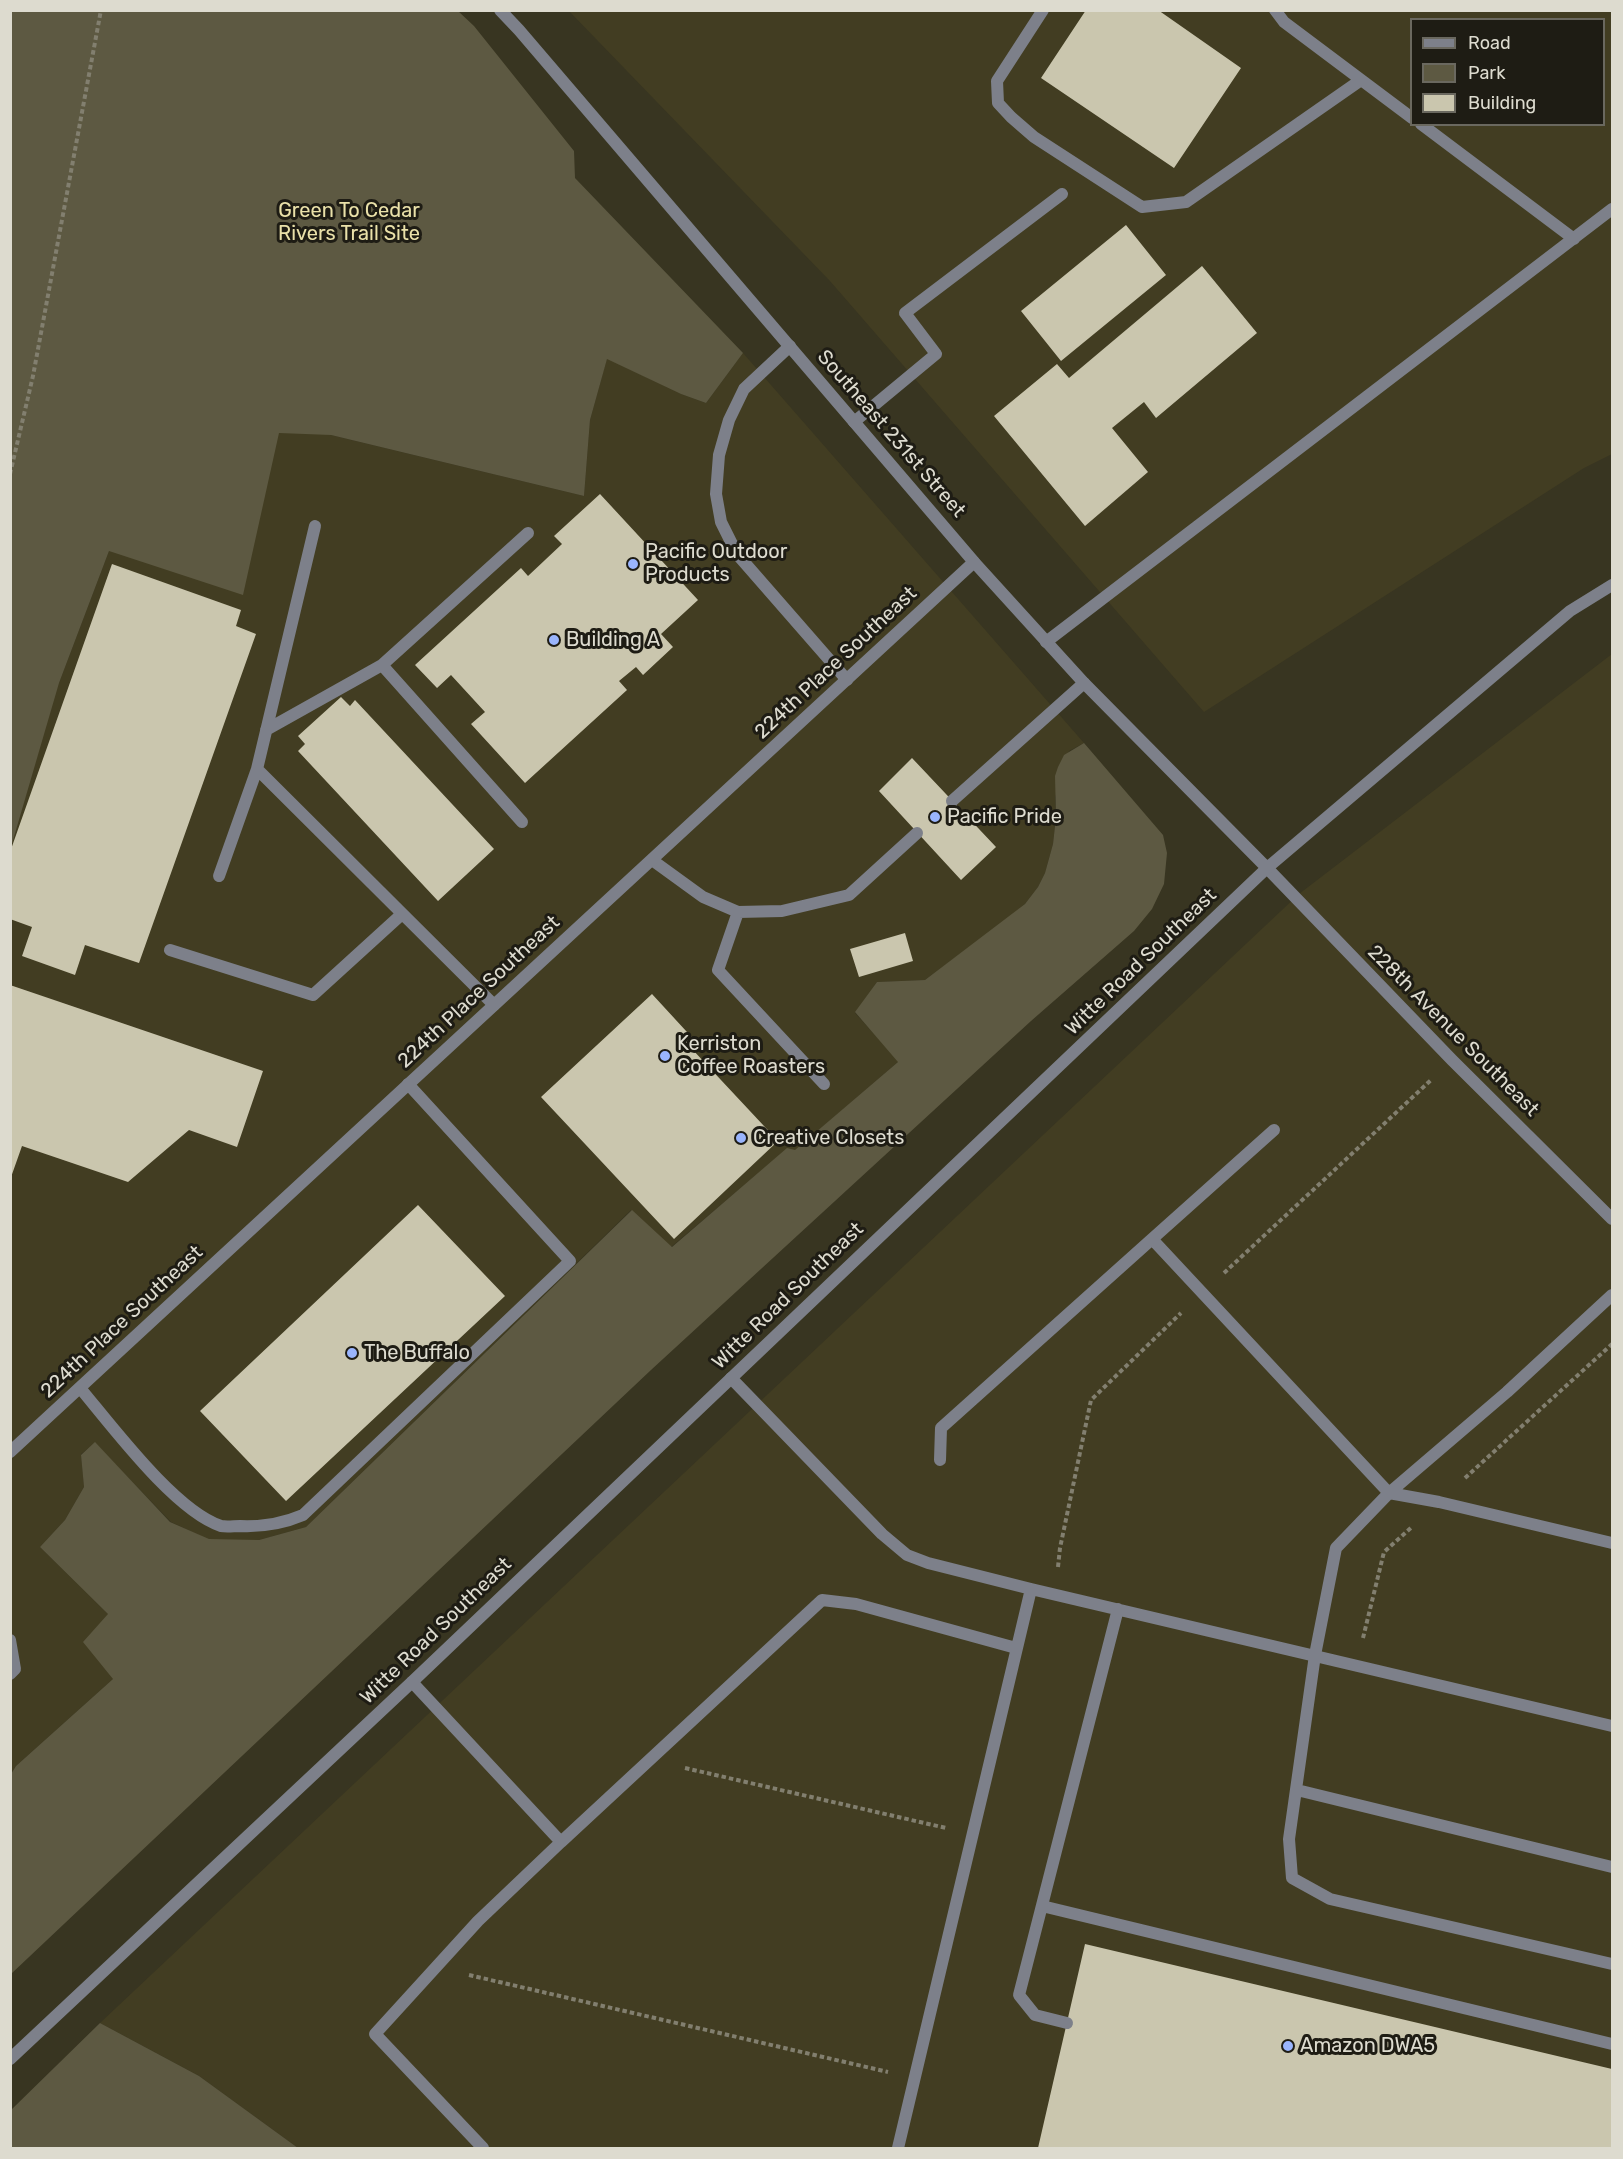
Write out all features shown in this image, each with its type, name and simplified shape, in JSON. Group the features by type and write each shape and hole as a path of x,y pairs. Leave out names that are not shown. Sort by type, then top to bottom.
{"street":[{"name":"Southeast 231st Street","path":"500,10 1046,642 1267,868"},
{"path":"1043,10 997,81 998,103 1034,137 1142,207 1186,202 1361,80"},
{"path":"1275,10 1284,22 1410,117"},
{"path":"1424,126 1574,239"},
{"path":"854,422 936,354 905,313 1062,194"},
{"path":"1046,642 1612,209"},
{"path":"790,346 744,389 729,420 719,455 716,494 721,522 737,554 847,680"},
{"path":"219,876 257,769 315,526"},
{"path":"266,730 382,665 528,534"},
{"name":"224th Place Southeast","path":"10,1452 975,562"},
{"name":"Witte Road Southeast","path":"10,2059 412,1682 1267,868 1570,611 1612,585"},
{"path":"382,665 522,822"},
{"path":"952,801 1084,683"},
{"path":"257,769 494,1005"},
{"path":"652,860 703,897 738,912 782,911 849,895 917,833"},
{"name":"228th Avenue Southeast","path":"1267,868 1452,1060 1612,1219"},
{"path":"738,912 718,970 824,1084"},
{"path":"170,950 313,995 402,914"},
{"path":"80,1388 153,1474 188,1507 222,1526 260,1527 285,1523 303,1515 570,1261 408,1084"},
{"path":"940,1460 941,1428 1274,1131"},
{"path":"1152,1239 1389,1493 1439,1502 1612,1543"},
{"path":"1612,1295 1507,1392 1389,1493 1336,1548 1315,1656 1289,1839 1292,1878 1330,1899 1612,1964"},
{"path":"731,1377 882,1534 906,1555 928,1563 1031,1589 1612,1726"},
{"path":"898,2148 1031,1589"},
{"path":"483,2148 375,2034 478,1921 561,1842 822,1600 856,1604 1016,1648"},
{"path":"1067,2023 1035,2015 1019,1995 1118,1609"},
{"path":"10,1640 15,1669 10,1674"},
{"path":"412,1682 561,1842"},
{"path":"1297,1790 1612,1867"},
{"path":"1042,1906 1612,2044"}],"path":[{"path":"10,474 33,376 101,10"},
{"path":"652,1760 972,1834"},
{"path":"436,1967 914,2078"}],"shaded area":[{"path":"569,11 1612,11 1612,454 1584,468 1204,712 830,281"},
{"path":"743,353 1084,743 1069,751 1055,797 1056,817 1053,844 1045,873 1038,887 1025,904 1006,920 925,980 877,982 855,1013 899,1061 795,1151 787,1149 671,1247 631,1210 306,1527 259,1540 209,1540 171,1522 95,1443 81,1454 84,1487 65,1520 40,1547 108,1614 113,1679 16,1766 11,1774 10,812 109,551 281,423 584,496 590,420 607,358 681,394 706,403"},
{"path":"1612,654 1612,2148 298,2148 199,2076 100,2023 1299,894"}],"green space":[{"name":"Green To Cedar Rivers Trail Site","path":"11,10 458,11 474,26 574,151 575,178 743,353 706,403 681,394 607,359 590,420 584,496 331,435 279,433 243,595 109,551 59,683 11,847"},
{"path":"1084,743 1163,835 1167,853 1164,884 1152,909 1134,931 1031,1021 651,1370 11,1974 11,1774 16,1766 113,1679 83,1642 108,1614 40,1547 65,1520 84,1487 81,1455 95,1442 170,1522 209,1539 259,1540 306,1527 632,1210 672,1247 787,1148 795,1150 898,1062 855,1012 877,982 925,980 1025,904 1045,873 1053,844 1056,817 1055,776 1058,767 1064,755"},
{"path":"100,2023 199,2076 298,2148 11,2148 11,2110"}],"building":[{"path":"1086,10 1158,10 1241,68 1174,168 1041,78"},
{"path":"1126,225 1166,275 1061,361 1021,311"},
{"path":"1202,266 1257,333 1156,418 1144,402 1112,428 1148,472 1085,526 994,416 1057,364 1069,378"},
{"name":"Building A","path":"600,494 698,600 661,634 673,647 643,675 636,667 619,681 627,690 525,783 471,724 485,712 451,675 437,688 415,665 521,568 528,576 562,544 554,536"},
{"path":"112,564 241,610 236,626 256,634 139,963 85,945 75,975 22,956 32,927 10,919 10,852"},
{"path":"341,697 350,706 355,700 494,849 438,901 298,751 305,744 298,736"},
{"name":"Pacific Pride","path":"912,758 996,847 961,880 879,791"},
{"path":"905,933 913,961 859,977 850,949"},
{"path":"10,985 263,1071 237,1147 189,1130 128,1182 22,1146 10,1180"},
{"path":"652,994 698,1044 692,1049 778,1141 674,1239 541,1097"},
{"name":"The Buffalo","path":"418,1205 505,1296 286,1501 200,1411"},
{"name":"Amazon DWA5","path":"1085,1944 1612,2069 1612,2148 1038,2148"}],"place":[{"name":"Pacific Outdoor Products","path":"633,564"},
{"name":"Building A","path":"554,640"},
{"name":"Pacific Pride","path":"935,817"},
{"name":"Kerriston Coffee Roasters","path":"665,1056"},
{"name":"Creative Closets","path":"741,1138"},
{"name":"The Buffalo","path":"352,1353"},
{"name":"Amazon DWA5","path":"1288,2046"}]}
